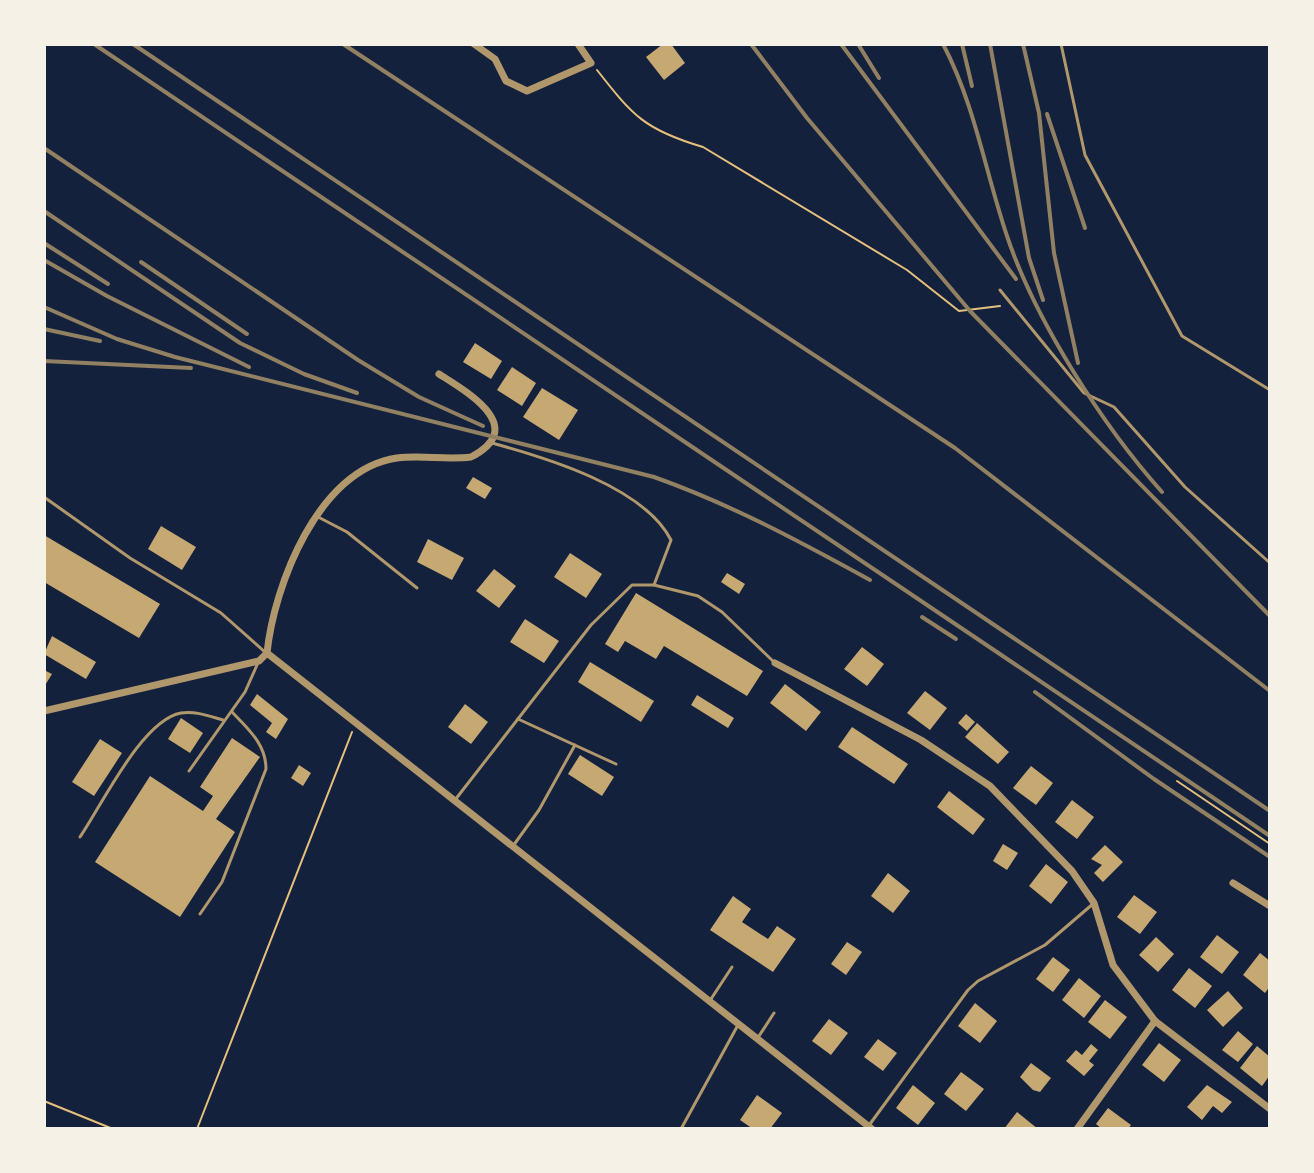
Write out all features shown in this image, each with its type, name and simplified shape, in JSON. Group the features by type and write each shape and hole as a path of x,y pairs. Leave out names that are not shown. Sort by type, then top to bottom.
{"street":[{"path":"474,44 495,59 506,81 527,91 591,63 578,44"},
{"path":"44,711 259,661 267,653 277,596 318,517 348,480 368,468 396,458 471,457 489,443 493,417 486,406 439,374"},
{"path":"267,653 870,1128"},
{"path":"775,663 921,740 990,786 1072,871 1094,903 1113,965 1155,1021 1270,1109"},
{"path":"1233,883 1270,906"},
{"path":"1077,1129 1155,1021"}],"lane":[{"path":"1061,44 1085,155 1182,336 1270,390"},
{"path":"1000,290 1084,393 1114,407 1185,487 1270,563"},
{"path":"489,443 562,464 612,489 656,518 671,540 654,585"},
{"path":"44,497 130,558 221,613 267,653"},
{"path":"318,517 347,532 417,588"},
{"path":"455,800 601,615 632,585 654,585 698,596 730,619 755,648 775,663"},
{"path":"189,771 223,720 232,712 259,661"},
{"path":"80,837 160,721 178,714 197,712 223,720"},
{"path":"200,914 222,882 266,769 266,756 259,741 232,712"},
{"path":"518,719 616,764"},
{"path":"513,846 539,810 575,745"},
{"path":"870,1128 968,990 978,981 1045,945 1094,903"},
{"path":"709,1002 732,967"},
{"path":"756,1039 774,1013"},
{"path":"681,1129 738,1025"}],"path":[{"path":"591,63 633,116 673,138 703,147 907,270 959,311 1012,305"},
{"path":"197,1129 356,723"},
{"path":"1177,781 1270,844"},
{"path":"44,1101 113,1129"}],"building":[{"path":"663,44 671,44 685,63 664,80 646,57"},
{"path":"475,343 502,361 491,379 463,362"},
{"path":"512,367 536,383 522,406 497,390"},
{"path":"542,388 578,410 559,440 523,417"},
{"path":"473,477 492,488 485,499 466,488"},
{"path":"161,526 196,547 182,570 148,549"},
{"path":"44,535 160,604 139,638 44,582"},
{"path":"428,539 464,558 452,580 417,562"},
{"path":"570,553 602,574 586,598 554,577"},
{"path":"494,569 516,586 499,608 476,591"},
{"path":"727,573 745,584 739,594 721,582"},
{"path":"636,593 763,671 747,696 664,646 656,659 625,641 618,652 605,644"},
{"path":"525,619 559,641 544,663 510,642"},
{"path":"52,636 96,662 86,679 44,654"},
{"path":"862,647 884,664 867,686 844,669"},
{"path":"590,662 654,701 641,722 578,682"},
{"path":"44,670 52,674 44,687"},
{"path":"785,684 821,712 806,731 770,703"},
{"path":"925,691 947,708 930,730 907,713"},
{"path":"257,694 288,719 276,739 266,732 272,723 250,705"},
{"path":"697,695 734,718 728,728 691,705"},
{"path":"465,704 488,722 471,744 448,727"},
{"path":"966,714 975,722 967,731 958,723"},
{"path":"181,718 203,733 190,753 168,739"},
{"path":"977,723 1009,752 998,764 965,737"},
{"path":"852,727 908,764 894,784 838,747"},
{"path":"232,738 260,757 216,819 235,832 180,917 95,862 150,776 203,811 213,796 200,787"},
{"path":"100,739 122,753 94,796 72,782"},
{"path":"580,755 614,777 602,796 568,774"},
{"path":"299,765 311,773 303,786 291,778"},
{"path":"1031,766 1053,783 1036,805 1013,788"},
{"path":"949,791 985,819 973,835 937,807"},
{"path":"1072,800 1094,817 1077,839 1055,822"},
{"path":"1003,844 1018,853 1007,870 993,861"},
{"path":"1105,845 1123,862 1103,882 1094,873 1102,865 1091,859"},
{"path":"1046,864 1068,882 1051,904 1029,886"},
{"path":"888,873 910,891 893,913 871,896"},
{"path":"1134,895 1157,912 1140,934 1117,917"},
{"path":"733,896 751,909 742,922 768,939 777,926 796,939 773,972 710,930"},
{"path":"1217,935 1239,952 1222,974 1200,957"},
{"path":"1156,937 1174,954 1158,972 1139,955"},
{"path":"847,942 862,952 846,975 831,964"},
{"path":"1260,953 1270,961 1270,986 1265,993 1243,975"},
{"path":"1053,957 1070,970 1053,992 1036,979"},
{"path":"1189,968 1212,986 1195,1008 1172,990"},
{"path":"1079,978 1101,996 1084,1018 1062,1000"},
{"path":"1228,991 1243,1008 1223,1027 1207,1010"},
{"path":"1105,1000 1127,1017 1110,1039 1088,1022"},
{"path":"975,1003 997,1021 980,1043 958,1026"},
{"path":"829,1019 848,1033 831,1055 812,1041"},
{"path":"1238,1031 1253,1044 1238,1062 1222,1050"},
{"path":"878,1039 897,1053 883,1071 864,1057"},
{"path":"1159,1043 1181,1060 1164,1082 1142,1065"},
{"path":"1091,1044 1098,1050 1089,1061 1094,1065 1084,1076 1066,1061 1076,1050 1082,1055"},
{"path":"1257,1046 1270,1057 1270,1075 1262,1086 1240,1068"},
{"path":"1031,1063 1051,1078 1040,1092 1033,1090 1020,1077"},
{"path":"961,1072 984,1089 966,1111 944,1094"},
{"path":"913,1085 935,1103 918,1125 896,1108"},
{"path":"1207,1085 1232,1102 1222,1113 1213,1106 1202,1120 1187,1107"},
{"path":"757,1095 782,1113 770,1129 753,1129 740,1120"},
{"path":"1108,1108 1131,1125 1128,1129 1102,1129 1096,1124"},
{"path":"1017,1112 1038,1129 1004,1129"}],"railway":[{"path":"94,44 1270,836"},
{"path":"133,44 1270,811"},
{"path":"343,44 955,448 1270,691"},
{"path":"751,44 807,118 970,311 1270,616"},
{"path":"841,44 1016,279"},
{"path":"858,44 879,78"},
{"path":"943,44 972,114 1007,236 1035,302 1094,404 1162,492"},
{"path":"962,44 972,86"},
{"path":"990,44 1029,258 1043,300"},
{"path":"1023,44 1039,113 1054,253 1078,363"},
{"path":"1047,114 1085,228"},
{"path":"44,148 358,360 419,397 483,426"},
{"path":"44,211 240,343 304,374 357,393"},
{"path":"44,243 108,284"},
{"path":"44,260 107,296 249,367"},
{"path":"141,262 247,334"},
{"path":"44,307 117,339 175,357 654,477 737,511 870,580"},
{"path":"44,329 100,341"},
{"path":"44,361 191,368"},
{"path":"922,617 956,639"},
{"path":"1035,692 1154,779 1270,857"}]}
